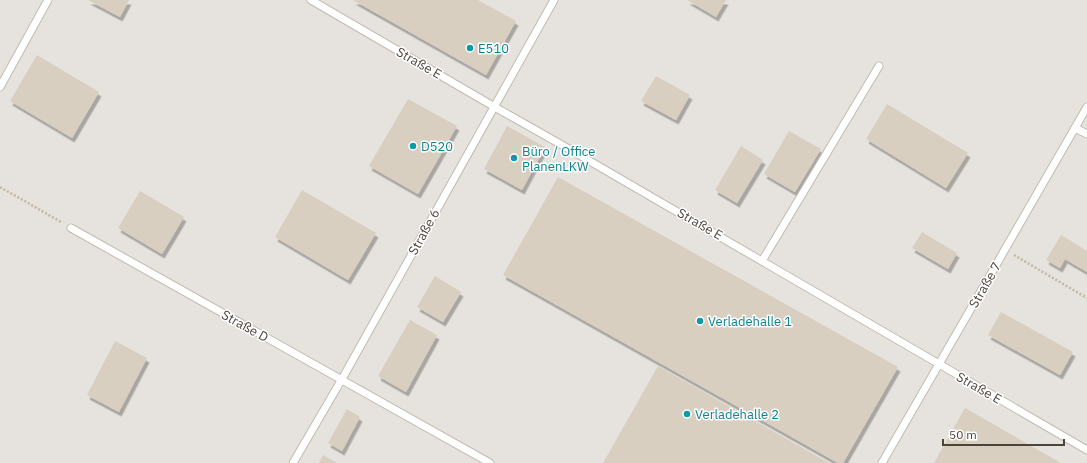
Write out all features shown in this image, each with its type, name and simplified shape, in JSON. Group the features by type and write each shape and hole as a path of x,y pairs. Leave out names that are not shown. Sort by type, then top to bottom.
{"lane":[{"path":"0,87 48,0"},
{"name":"Straße E","path":"311,0 493,106 570,148 1087,450"},
{"name":"Straße 6","path":"292,463 342,380 493,106 554,0"},
{"path":"762,261 879,66"},
{"name":"Straße 7","path":"882,463 1087,107"},
{"path":"1075,128 1087,134"},
{"name":"Straße D","path":"71,228 490,463"}],"path":[{"path":"0,187 71,228"},
{"path":"1005,250 1087,298"}],"shaded area":[{"path":"0,0 1087,0 1087,463 0,463"}],"building":[{"path":"88,0 129,0 120,17"},
{"name":"E510","path":"353,0 478,0 516,21 486,75"},
{"path":"687,0 726,0 716,17"},
{"path":"37,55 99,92 72,138 10,101"},
{"path":"656,76 690,95 676,120 641,101"},
{"name":"D520","path":"408,99 457,126 418,194 369,166"},
{"path":"887,104 968,153 946,188 866,139"},
{"name":"Büro / Office PlanenLKW","path":"507,126 545,147 522,190 484,169"},
{"path":"789,131 821,149 795,192 764,174"},
{"path":"741,146 763,160 737,203 715,190"},
{"name":"Verladehalle 1","path":"558,177 898,367 843,463 838,463 503,275"},
{"path":"302,190 376,233 348,280 275,237"},
{"path":"140,191 184,217 162,254 118,228"},
{"path":"922,232 957,253 948,269 912,248"},
{"path":"1061,235 1087,251 1087,272 1065,259 1060,268 1046,260"},
{"path":"435,276 461,292 443,322 417,307"},
{"path":"1001,312 1073,352 1060,375 988,335"},
{"path":"410,320 437,335 406,392 378,376"},
{"path":"115,341 147,358 119,412 87,395"},
{"name":"Verladehalle 2","path":"658,366 829,463 603,463"},
{"path":"965,408 1061,463 934,463"},
{"path":"347,409 360,417 342,451 328,443"},
{"path":"323,455 337,463 319,463"}],"place":[{"name":"E510","path":"470,48"},
{"name":"D520","path":"413,146"},
{"name":"Büro / Office PlanenLKW","path":"514,158"},
{"name":"Verladehalle 1","path":"700,321"},
{"name":"Verladehalle 2","path":"687,414"}]}
